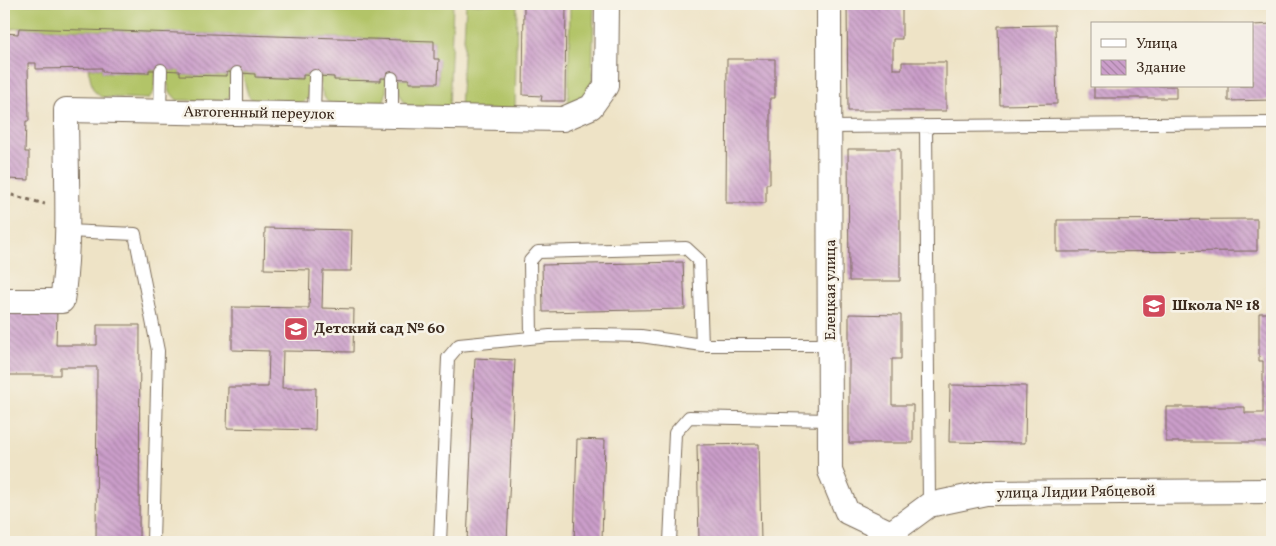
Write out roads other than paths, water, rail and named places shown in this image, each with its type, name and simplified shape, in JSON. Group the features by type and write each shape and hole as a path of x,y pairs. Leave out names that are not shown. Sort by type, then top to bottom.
{"street":[{"name":"Автогенный переулок","path":"4,301 62,301 65,280 67,222 66,110 563,120 591,107 606,86 607,4"},
{"name":"Елецкая улица","path":"829,4 830,471 847,512 888,538"},
{"name":"улица Лидии Рябцевой","path":"888,538 929,504 986,493 1272,491"}],"lane":[{"path":"160,70 160,112"},
{"path":"237,73 237,114"},
{"path":"314,115 315,76"},
{"path":"392,78 392,117"},
{"path":"829,127 1272,123"},
{"path":"926,126 929,504"},
{"path":"67,222 135,234 158,351 153,542"},
{"path":"531,338 530,261 538,252 686,248 699,260 702,345"},
{"path":"440,542 448,358 459,346 531,338 595,335 641,336 702,345 831,345"},
{"path":"670,542 675,433 689,417 830,420"}],"place":[{"name":"Школа № 18","path":"1154,306"},
{"name":"Детский сад № 60","path":"296,329"}]}
